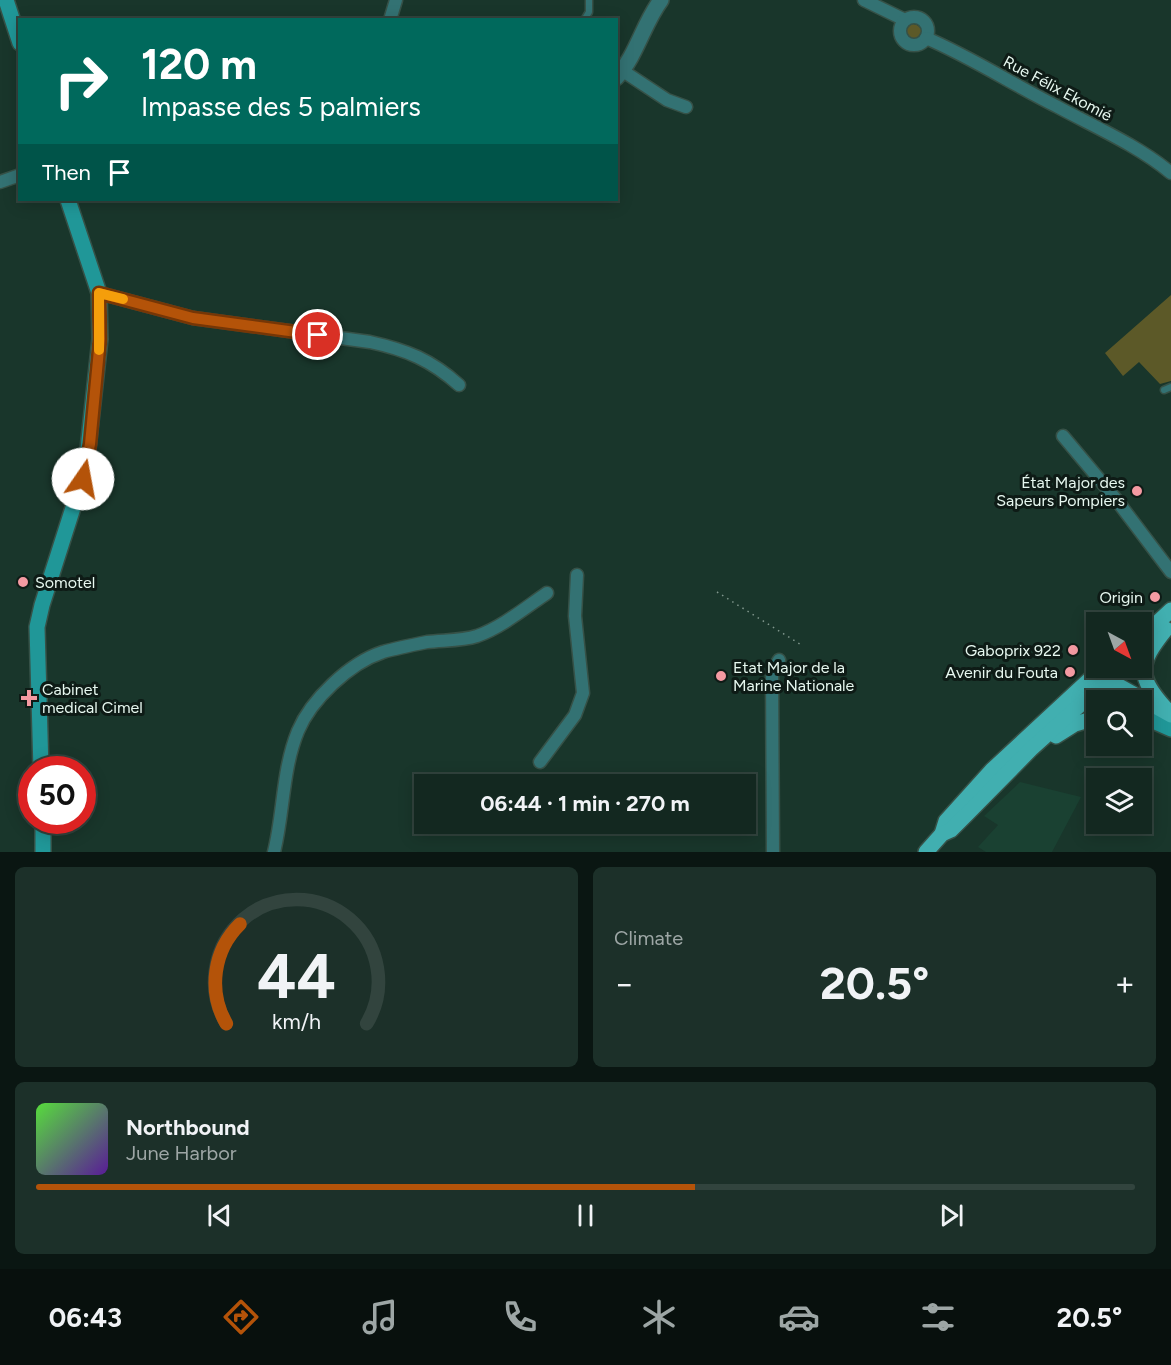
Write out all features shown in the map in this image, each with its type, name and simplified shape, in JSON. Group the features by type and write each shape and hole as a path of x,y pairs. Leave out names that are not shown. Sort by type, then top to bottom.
{"main road":[{"path":"6,0 18,37"},
{"path":"41,756 37,627 87,467 100,339 99,293 68,201"},
{"path":"1152,624 1171,608"},
{"path":"1152,628 1171,608"},
{"path":"1152,641 1168,627"},
{"path":"1168,627 1147,655 1144,672 1151,691 1171,715"},
{"path":"942,834 946,821 1011,753 1091,678"},
{"path":"926,852 942,834 951,830 998,782 1111,678"},
{"path":"1011,753 1077,694 1119,686 1171,715"},
{"path":"998,782 1015,771 1067,728 1086,720"},
{"path":"1152,721 1171,729"},
{"path":"43,834 44,852"}],"street":[{"path":"391,18 396,0"},
{"path":"864,0 905,20"},
{"path":"655,3 637,47 620,74 667,100 686,107"},
{"path":"913,17 921,19 928,29 926,38 919,44 909,44 905,41 902,38 901,28 905,20 913,17"},
{"name":"Rue Félix Ekomié","path":"926,38 1094,125 1149,157 1171,173"},
{"path":"0,182 18,176"},
{"path":"99,293 193,318 395,347 426,361 459,385"},
{"path":"1063,436 1115,498 1171,572"},
{"path":"540,762 575,715 583,693 575,616 577,575"},
{"path":"274,852 281,821 286,765 297,732 309,710 339,678 382,652 429,642 476,636 547,593"},
{"path":"774,852 772,672 779,660"}],"lane":[{"path":"585,18 589,0"},
{"path":"1164,390 1171,387"}],"path":[{"path":"717,592 803,645"}],"shaded area":[{"path":"909,24 917,24 922,29 920,40 909,42 904,37 904,29"},
{"path":"1171,295 1171,381 1160,384 1139,362 1123,376 1105,353"},
{"path":"1020,782 1081,797 1052,852 986,852 978,847 998,825 984,816"}],"slow traffic":[{"path":"99,350 99,293 123,299"}],"place":[{"name":"État Major des Sapeurs Pompiers","path":"1137,491"},
{"name":"Somotel","path":"23,582"},
{"name":"Origin","path":"1155,597"},
{"name":"Gaboprix 922","path":"1073,650"},
{"name":"Avenir du Fouta","path":"1070,672"},
{"name":"Etat Major de la Marine Nationale","path":"721,676"},
{"name":"Cabinet medical Cimel","path":"29,698"}],"route":[{"path":"83,479 90,444 100,339 99,293 193,318 318,335"}]}
